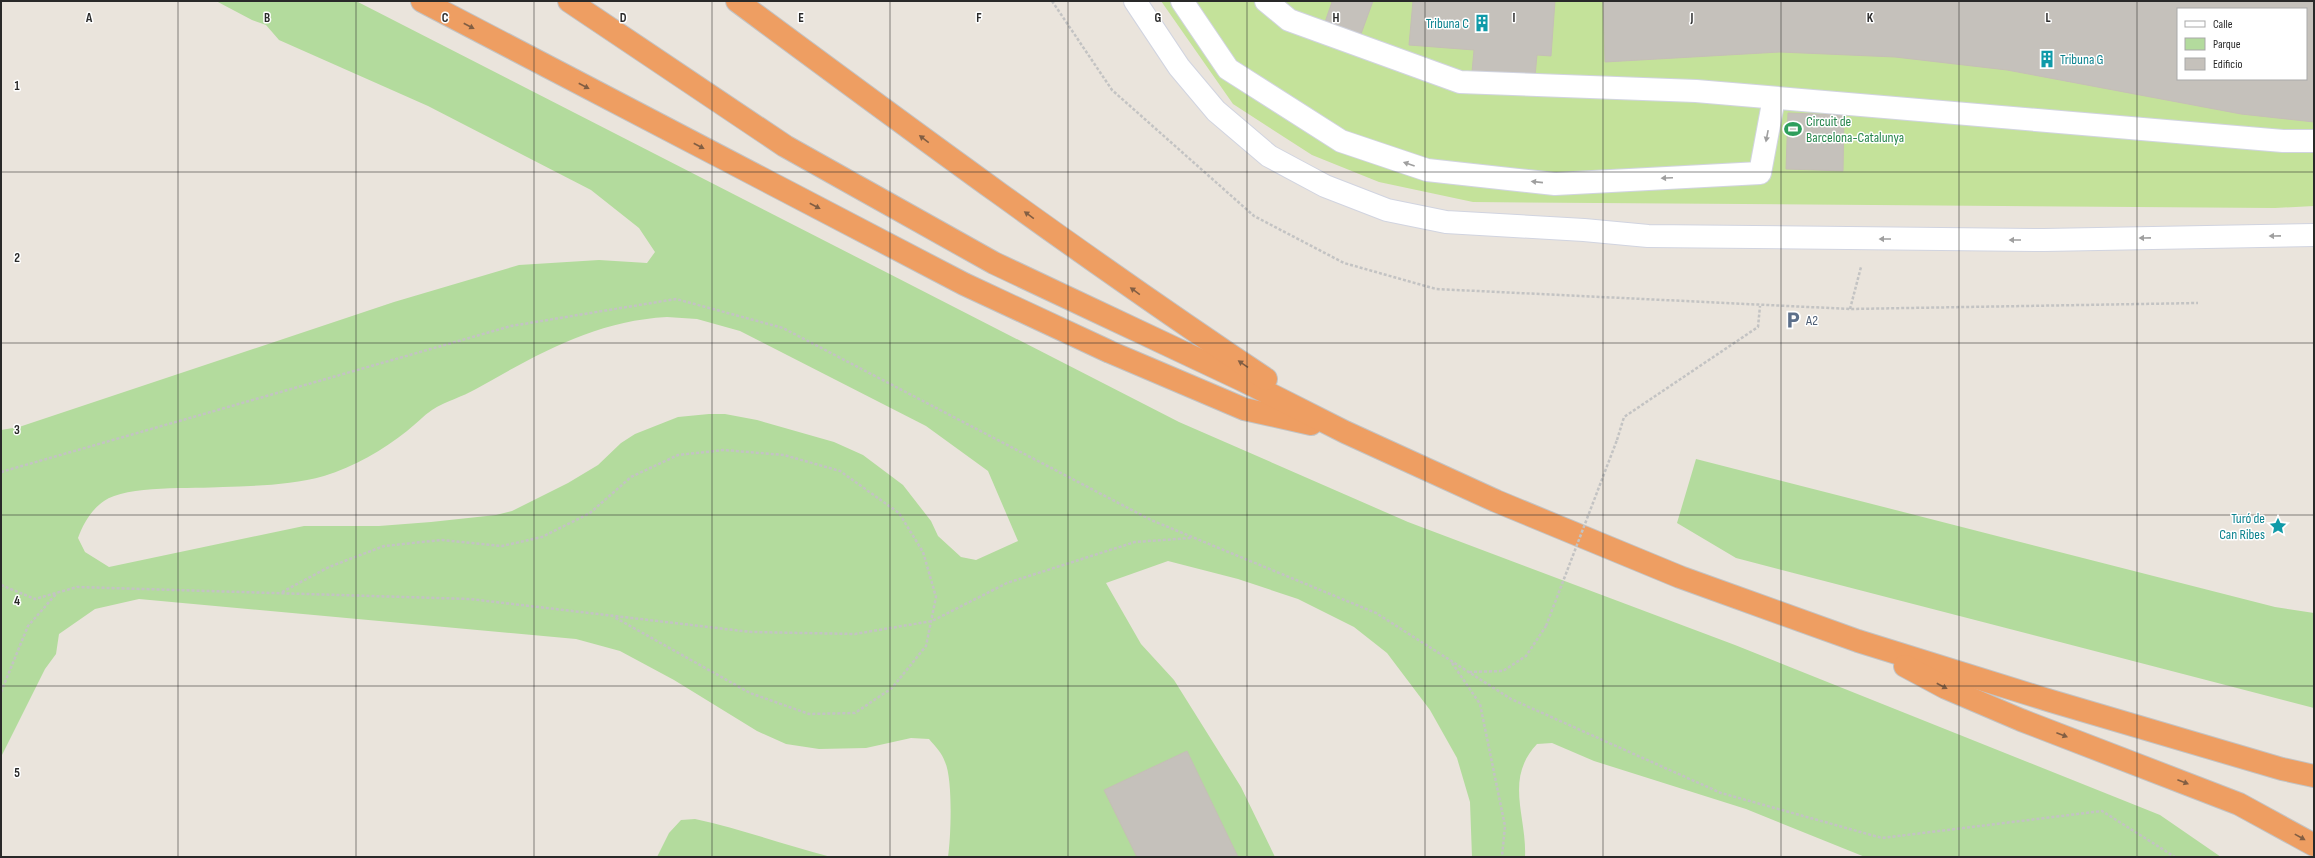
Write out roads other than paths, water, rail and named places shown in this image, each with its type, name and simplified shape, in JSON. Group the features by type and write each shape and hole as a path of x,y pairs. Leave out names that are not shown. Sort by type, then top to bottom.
{"highway":[{"path":"422,1 964,284 1110,352 1244,409 1345,432"},
{"path":"570,1 785,146 994,263 1242,380 1345,432 1496,501 1680,578 1858,641 2051,702 2282,769 2314,776"},
{"path":"737,1 954,161 1150,302 1345,432"},
{"path":"1858,641 1946,688 2021,720 2239,804 2314,845"}],"street":[{"path":"1136,1 1179,67 1216,111 1269,156 1325,186 1388,210 1446,222 1584,230 1648,236 2044,240 2314,235"},
{"path":"1182,1 1228,69 1341,141 1427,170 1555,184 1760,173 1774,98"},
{"path":"1266,1 1289,20 1460,82 1696,91 2283,141 2314,141"}],"place":[{"name":"Tribuna C","path":"1482,23"},
{"name":"Tribuna G","path":"2047,59"},
{"name":"Circuit de Barcelona-Catalunya","path":"1793,129"},
{"name":"A2","path":"1793,320"},
{"name":"Turó de Can Ribes","path":"2278,526"}]}
